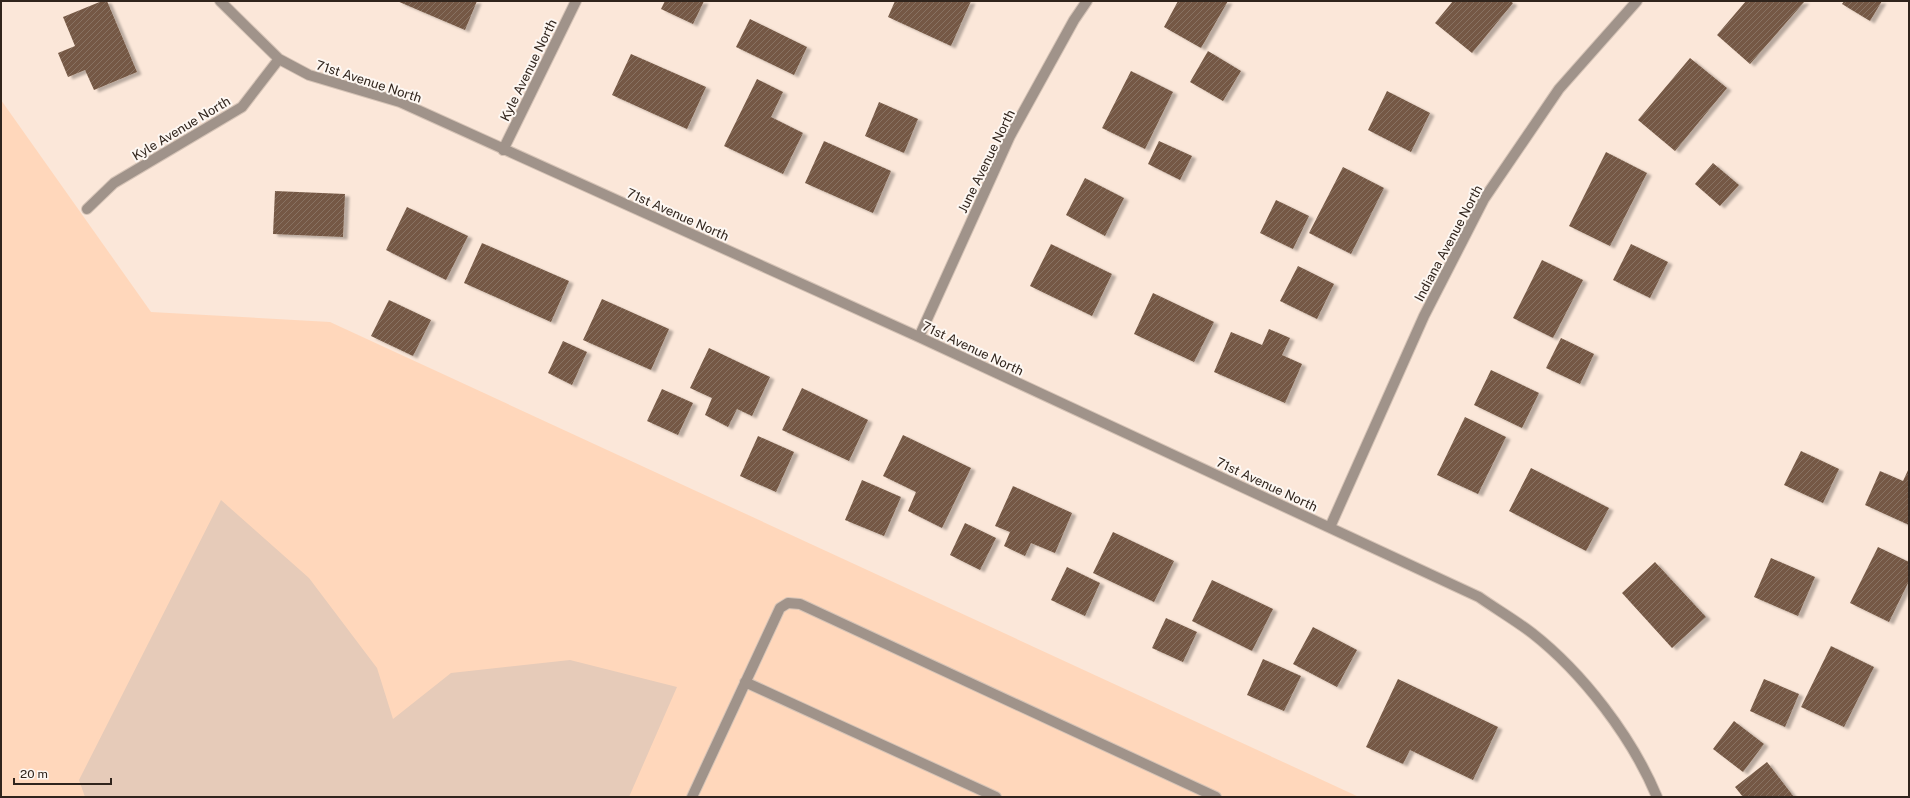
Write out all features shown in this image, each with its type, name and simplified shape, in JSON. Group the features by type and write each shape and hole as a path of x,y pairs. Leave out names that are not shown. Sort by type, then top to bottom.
{"street":[{"name":"71st Avenue North","path":"220,1 279,59 309,75 400,102 503,150 919,337 1479,597 1532,634 1576,675 1622,730 1657,797"},
{"name":"Kyle Avenue North","path":"503,150 576,1"},
{"name":"June Avenue North","path":"919,337 1010,136 1074,20 1087,1"},
{"name":"Indiana Avenue North","path":"1330,527 1424,316 1484,199 1559,89 1637,1"},
{"name":"Kyle Avenue North","path":"86,209 114,183 242,107 279,59"},
{"path":"692,797 780,608 788,602 800,604 1216,797"},
{"path":"745,682 995,797"}],"shaded area":[{"path":"1,100 151,312 330,322 1359,797 6,797 1,795"},
{"path":"221,500 309,578 377,668 393,719 451,673 570,660 677,687 629,797 85,797 79,780"}],"building":[{"path":"102,1 107,1 137,72 94,90 85,70 68,77 58,53 75,46 63,17"},
{"path":"397,1 477,1 465,30"},
{"path":"665,1 704,1 693,24 661,9"},
{"path":"895,1 971,1 951,46 888,17"},
{"path":"1178,1 1228,1 1201,48 1164,27"},
{"path":"1453,1 1510,1 1513,3 1472,53 1435,23"},
{"path":"1746,1 1805,1 1750,64 1717,35"},
{"path":"1844,1 1882,1 1870,21 1842,4"},
{"path":"750,19 807,47 794,75 736,47"},
{"path":"1208,51 1241,71 1223,101 1190,82"},
{"path":"631,54 706,87 687,129 612,95"},
{"path":"1690,58 1727,88 1675,151 1638,120"},
{"path":"1131,71 1173,92 1145,149 1102,128"},
{"path":"757,79 783,92 771,117 803,133 783,174 724,146"},
{"path":"1387,91 1430,113 1411,152 1368,130"},
{"path":"879,102 918,119 904,153 865,136"},
{"path":"824,141 891,171 873,213 805,183"},
{"path":"1159,141 1192,156 1180,180 1148,164"},
{"path":"1606,152 1647,173 1610,246 1569,226"},
{"path":"1713,163 1739,185 1720,206 1695,184"},
{"path":"1343,167 1384,188 1351,254 1309,233"},
{"path":"1085,178 1124,198 1105,236 1066,215"},
{"path":"275,191 345,194 343,237 273,234"},
{"path":"1276,200 1309,216 1293,249 1260,233"},
{"path":"407,207 468,236 446,280 386,250"},
{"path":"482,243 569,281 551,322 464,283"},
{"path":"1051,244 1112,274 1092,316 1030,286"},
{"path":"1631,244 1668,262 1650,298 1613,280"},
{"path":"1542,260 1583,280 1553,338 1513,318"},
{"path":"1298,266 1334,284 1317,319 1280,301"},
{"path":"1153,293 1214,322 1194,362 1134,334"},
{"path":"602,299 669,329 651,370 583,340"},
{"path":"389,300 431,320 413,356 371,336"},
{"path":"1269,329 1290,338 1282,355 1302,364 1285,403 1214,372 1231,332 1262,345"},
{"path":"1561,338 1594,354 1580,384 1546,368"},
{"path":"563,341 587,352 572,385 548,373"},
{"path":"709,348 770,377 752,416 737,409 728,427 705,415 712,398 690,388"},
{"path":"1491,370 1539,393 1522,428 1474,405"},
{"path":"802,388 868,420 849,461 782,430"},
{"path":"662,389 693,403 678,435 647,421"},
{"path":"1465,417 1506,437 1478,494 1437,475"},
{"path":"903,435 971,468 942,528 908,511 916,492 883,476"},
{"path":"758,436 794,452 776,492 740,476"},
{"path":"1801,451 1839,469 1823,503 1784,485"},
{"path":"1531,468 1609,508 1586,551 1509,511"},
{"path":"1909,468 1909,525 1865,505 1880,471 1903,481"},
{"path":"862,480 901,497 884,536 845,520"},
{"path":"1013,486 1072,513 1055,553 1031,543 1025,556 1004,546 1010,532 995,526"},
{"path":"965,523 996,538 980,570 950,555"},
{"path":"1113,532 1174,561 1154,602 1093,573"},
{"path":"1878,547 1909,562 1909,581 1889,622 1850,603"},
{"path":"1771,558 1815,577 1798,616 1754,597"},
{"path":"1655,562 1706,617 1672,648 1622,593"},
{"path":"1067,567 1100,583 1085,616 1051,600"},
{"path":"1212,580 1273,609 1252,651 1192,621"},
{"path":"1166,618 1197,632 1183,662 1152,648"},
{"path":"1313,627 1357,650 1337,687 1293,664"},
{"path":"1831,646 1874,667 1844,727 1801,707"},
{"path":"1263,659 1301,676 1284,711 1247,695"},
{"path":"1398,679 1498,727 1473,780 1410,750 1403,764 1366,747"},
{"path":"1764,679 1799,694 1785,727 1750,711"},
{"path":"1734,721 1764,744 1743,772 1713,749"},
{"path":"1767,762 1794,797 1743,797 1735,787"}]}
